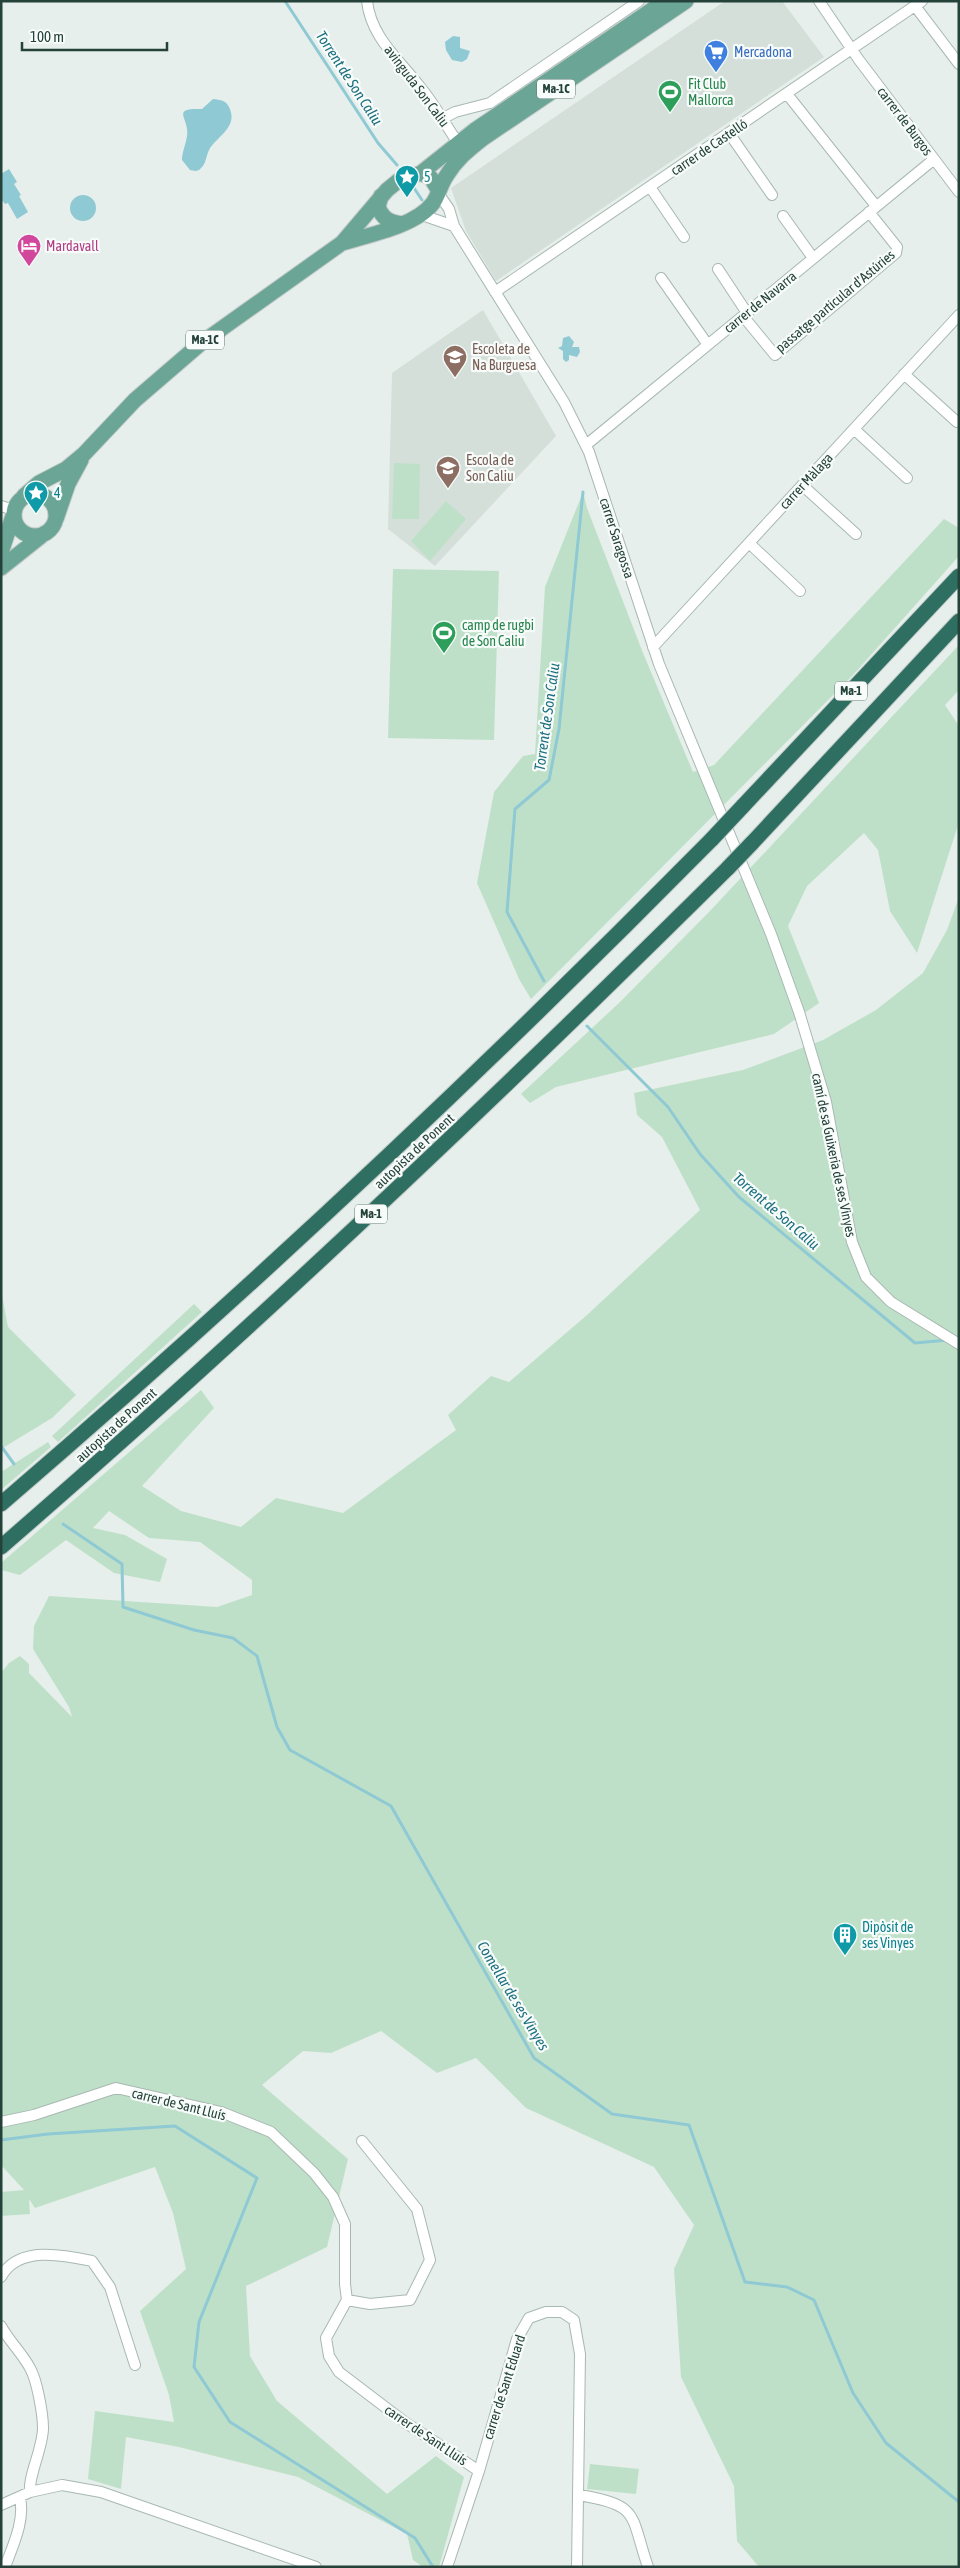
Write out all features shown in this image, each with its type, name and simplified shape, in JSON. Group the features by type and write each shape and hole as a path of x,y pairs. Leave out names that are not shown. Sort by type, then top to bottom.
{"highway":[{"name":"autopista de Ponent","path":"1,1504 142,1381 328,1211 483,1064 712,839 959,576"},
{"name":"autopista de Ponent","path":"1,1547 150,1417 337,1246 505,1087 728,868 959,621"}],"main road":[{"name":"Ma-1C","path":"1,553 9,511 17,502 39,483 66,469 84,454 135,400 200,344 342,243 381,196 398,181 421,173 458,142 665,1"},
{"name":"Ma-1C","path":"342,243 402,224 419,214 432,204 446,176 459,158 482,139 686,1"},
{"path":"421,173 431,178 438,192"},
{"path":"381,196 378,207 382,217 390,222 402,224"},
{"name":"Ma-1C","path":"51,526 68,484 84,454"},
{"path":"1,568 51,526 54,506 45,496 38,494 24,496"},
{"path":"9,511 19,529 25,534 40,535 51,526"}],"street":[{"name":"avinguda Son Caliu","path":"367,1 369,17 390,52 420,86 444,118 458,142"},
{"path":"444,118 455,112 490,103 639,1"},
{"name":"carrer de Burgos","path":"819,1 852,50 933,160 959,192"},
{"path":"918,4 959,64"},
{"name":"carrer de Castelló","path":"496,292 918,4"},
{"path":"787,94 873,209"},
{"path":"729,133 772,195"},
{"name":"carrer de Navarra","path":"586,445 933,160"},
{"path":"650,187 684,237"},
{"name":"carrer Saragossa","path":"438,192 448,209 454,226 564,402 586,445 653,647 706,781 744,868"},
{"name":"passatge particular d'Astúries","path":"745,315 775,355 896,253 897,247 873,209"},
{"path":"419,214 454,226"},
{"path":"783,216 813,258"},
{"path":"718,269 745,315"},
{"path":"661,278 708,345"},
{"name":"carrer Màlaga","path":"653,647 959,315"},
{"path":"904,374 958,422"},
{"path":"854,429 907,478"},
{"path":"802,485 856,534"},
{"path":"749,543 800,591"},
{"name":"camí de sa Guixeria de ses Vinyes","path":"744,868 799,1012 826,1102 852,1242 866,1277 891,1302 959,1344"},
{"name":"carrer de Sant Lluís","path":"1,2122 34,2115 116,2088 221,2112 271,2132 314,2173 337,2206 345,2224 345,2284 348,2300 326,2338 329,2356 339,2372 406,2423 480,2471"},
{"path":"348,2300 370,2304 410,2300 430,2260 417,2210 362,2141"},
{"path":"1,2277 12,2264 25,2257 59,2254 92,2261 110,2287 135,2365"},
{"name":"carrer de Sant Eduard","path":"447,2567 480,2471 517,2338 529,2318 546,2312 562,2312 574,2320 580,2354 577,2567"},
{"path":"1,2326 31,2369 39,2402 43,2428 36,2467 29,2485 30,2492"},
{"path":"1,2505 30,2492 62,2485 101,2492 316,2567"},
{"path":"579,2495 606,2499 625,2509 639,2532 648,2567"},
{"path":"5,2567 19,2525 22,2507 20,2498"}],"shaded area":[{"path":"725,1 782,1 824,57 496,281 466,231 451,188"},
{"name":"Escola de Son Caliu","path":"483,310 556,436 435,566 388,529 392,373"}],"green space":[{"path":"394,463 420,464 419,519 392,519"},
{"path":"583,492 587,508 643,653 693,772 714,765 944,519 959,528 959,556 853,675 531,999 519,979 477,883 494,792 523,756 535,754 545,587"},
{"path":"446,501 466,519 430,561 411,541"},
{"name":"camp de rugbi de Son Caliu","path":"393,569 499,571 494,740 388,738"},
{"path":"959,645 959,690 945,705 959,726 959,822 917,953 890,911 878,850 864,833 807,886 788,926 819,1003 774,1034 556,1087 530,1103 521,1094 619,1003 709,912"},
{"path":"959,897 959,2567 759,2567 737,2541 734,2486 681,2377 674,2269 694,2225 654,2167 526,2108 476,2058 437,2073 381,2031 331,2053 303,2051 262,2085 348,2159 327,2247 246,2286 250,2356 277,2401 387,2494 436,2456 464,2477 439,2567 423,2567 413,2560 407,2534 298,2477 179,2447 126,2437 121,2489 88,2479 95,2411 174,2422 169,2395 140,2311 186,2269 173,2213 155,2167 35,2208 29,2199 30,2214 1,2216 1,2192 24,2190 1,2165 1,1673 9,1663 20,1656 29,1664 29,1673 72,1717 69,1707 33,1649 34,1626 49,1596 217,1607 252,1595 252,1580 200,1542 149,1538 109,1511 93,1528 125,1535 167,1559 160,1582 114,1573 66,1540 20,1575 1,1570 1,1563 201,1390 214,1408 142,1486 181,1511 241,1527 276,1498 343,1513 456,1430 448,1415 491,1376 509,1382 587,1315 700,1210 662,1137 637,1115 634,1093 743,1070 823,1040 876,1010 923,973 947,930"},
{"path":"1,1290 8,1327 76,1395 52,1418 1,1449"},
{"path":"194,1304 202,1312 58,1442 52,1436"},
{"path":"48,1442 51,1447 1,1490 1,1472"},
{"path":"590,2464 639,2469 636,2494 587,2489"}],"water":[{"path":"453,36 460,37 460,48 470,51 467,59 462,62 452,60 446,50 445,42"},
{"path":"213,99 223,101 228,105 231,120 226,131 209,150 203,166 197,171 190,170 182,160 187,136 183,115 186,110 202,109"},
{"path":"9,169 17,182 14,184 28,212 17,219 8,203 5,204 1,199 1,174"},
{"path":"83,195 92,199 96,208 92,217 83,221 74,217 70,208 74,199"},
{"path":"569,336 574,342 572,347 579,347 580,352 577,357 569,355 569,360 566,362 563,359 563,351 558,348 562,346 563,338"}],"waterway":[{"name":"Torrent de Son Caliu","path":"285,1 378,143 397,165"},
{"name":"Torrent de Son Caliu","path":"410,182 422,200"},
{"name":"Torrent de Son Caliu","path":"544,981 507,912 515,809 549,780 559,729 583,492"},
{"name":"Torrent de Son Caliu","path":"587,1026 668,1107 700,1154 739,1197 915,1343 948,1340"},
{"name":"Comellar de ses Vinyes","path":"1,1446 14,1464"},
{"name":"Comellar de ses Vinyes","path":"63,1524 122,1564 123,1607 194,1630 233,1638 257,1656 277,1727 290,1750 391,1806 534,2058 612,2114 689,2125 745,2282 787,2287 814,2300 853,2393 886,2443 959,2502"},
{"path":"1,2140 48,2134 175,2126 257,2178 199,2322 194,2367 230,2422 415,2538 433,2567"}],"place":[{"name":"Mercadona","path":"716,73"},
{"name":"Fit Club Mallorca","path":"670,113"},
{"name":"5","path":"407,198"},
{"name":"Mardavall","path":"29,267"},
{"name":"Escoleta de Na Burguesa","path":"455,378"},
{"name":"Escola de Son Caliu","path":"448,489"},
{"name":"4","path":"36,514"},
{"name":"camp de rugbi de Son Caliu","path":"444,654"},
{"name":"Dipòsit de ses Vinyes","path":"845,1956"}]}
